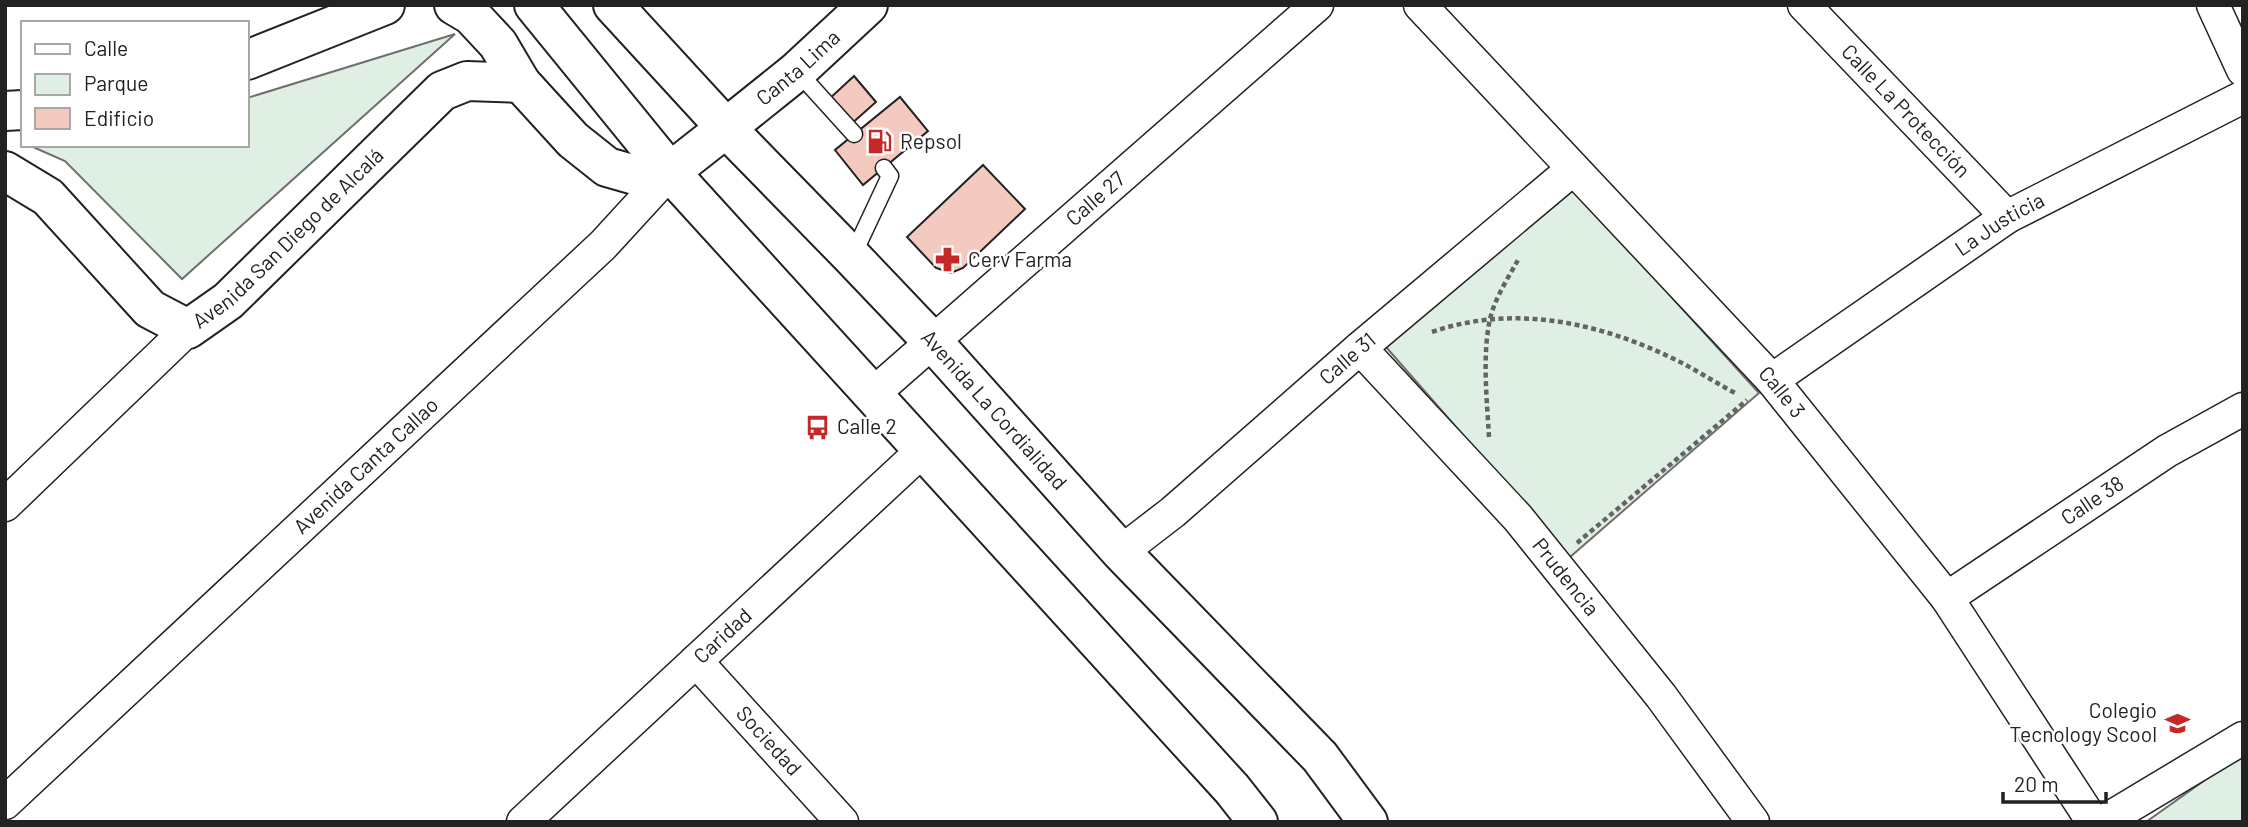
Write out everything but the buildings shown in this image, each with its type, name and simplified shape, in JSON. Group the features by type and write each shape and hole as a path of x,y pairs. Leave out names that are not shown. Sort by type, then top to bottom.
{"main road":[{"path":"248,60 385,5"},
{"path":"454,5 471,15 498,44 521,83 573,140 607,167 635,175 670,172"},
{"path":"534,5 670,172 1232,789 1258,822"},
{"name":"Avenida La Cordialidad","path":"613,5 726,128 932,341 1121,552 1320,757 1368,822"},
{"name":"Canta Lima","path":"726,128 797,71 868,5"},
{"name":"Avenida San Diego de Alcalá","path":"5,172 48,197 150,309 188,330 228,301 442,90 467,81 521,83"},
{"name":"Avenida Canta Callao","path":"670,172 726,128"}],"street":[{"name":"Calle 27","path":"873,394 1317,5"},
{"name":"Calle 3","path":"1420,5 1772,380 1947,598 2093,822"},
{"path":"2213,5 2243,70"},
{"name":"Calle La Protección","path":"1818,9 2007,217"},
{"name":"La Justicia","path":"1772,380 2007,217 2243,96"},
{"name":"Calle 31","path":"1121,552 1173,512 1360,348 1573,169"},
{"name":"Avenida Canta Callao","path":"5,803 603,245 670,172"},
{"path":"5,505 188,330"},
{"name":"Prudencia","path":"1360,348 1518,518 1661,696 1754,822"},
{"name":"Calle 38","path":"1947,598 2167,451 2243,409"},
{"name":"Caridad","path":"523,822 923,450"},
{"name":"Sociedad","path":"696,661 842,822"},
{"path":"2103,822 2243,738"}],"lane":[{"path":"797,71 854,134"},
{"path":"852,257 890,176 884,168"}],"path":[{"path":"1480,432 1489,442 1486,371 1490,318 1502,287 1523,252"},
{"path":"1423,335 1449,326 1490,318 1550,320 1611,332 1673,359 1749,399 1553,562"}],"green space":[{"path":"455,34 182,279 65,161 33,147 248,147 248,98"},
{"path":"1573,189 1759,393 1570,557 1386,347"},
{"path":"2243,754 2243,822 2146,822 2236,758"}],"place":[{"name":"Repsol","path":"880,142"},
{"name":"Cerv Farma","path":"948,260"},
{"name":"Calle 2","path":"817,427"},
{"name":"Colegio Tecnology Scool","path":"2177,723"}]}
